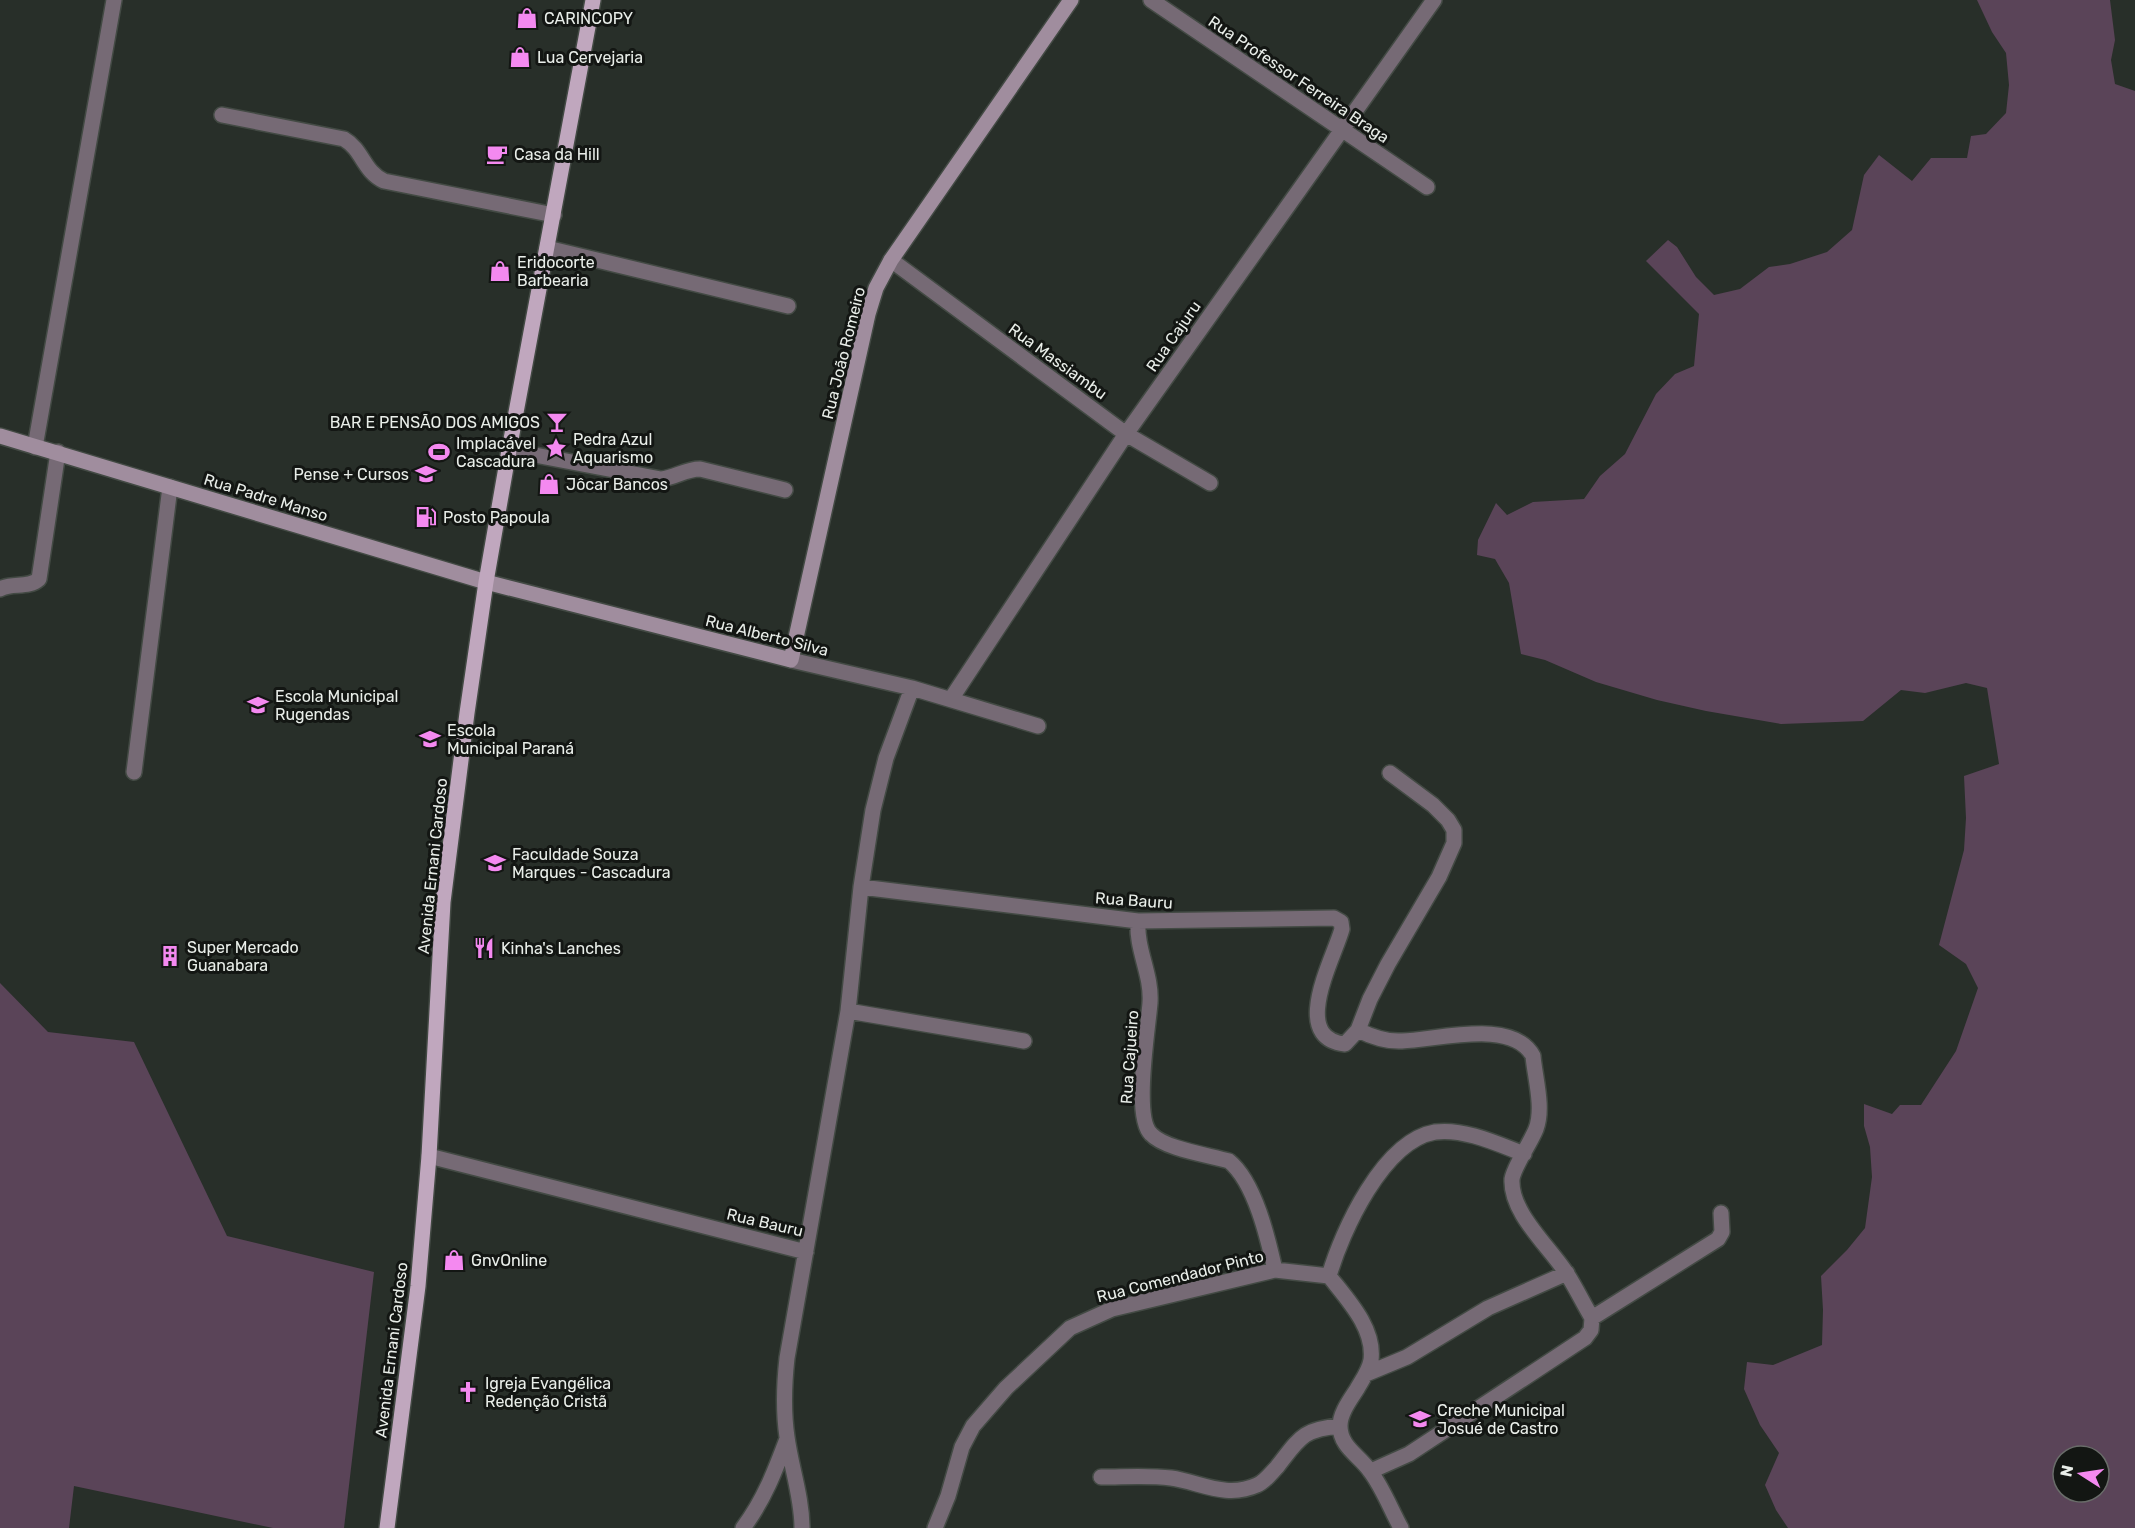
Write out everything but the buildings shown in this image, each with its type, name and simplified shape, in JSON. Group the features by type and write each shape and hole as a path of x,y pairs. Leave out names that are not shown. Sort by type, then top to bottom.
{"main road":[{"name":"Avenida Ernani Cardoso","path":"387,1528 418,1287 429,1156 443,902 467,713 486,582 509,450 593,0"}],"street":[{"path":"35,447 114,0"},
{"name":"Rua João Romeiro","path":"791,660 868,314 876,288 891,260 1071,0"},
{"name":"Rua Professor Ferreira Braga","path":"1151,0 1427,188"},
{"name":"Rua Cajuru","path":"951,699 1126,434 1434,0"},
{"path":"222,115 344,139 356,148 369,171 384,181 554,215"},
{"path":"547,248 788,306"},
{"name":"Rua Massiambu","path":"891,260 1126,434 1210,483"},
{"name":"Rua Padre Manso","path":"0,436 486,582"},
{"path":"509,450 660,479 673,477 692,469 700,469 785,490"},
{"path":"0,589 4,586 33,584 39,579 58,452"},
{"path":"134,772 170,487"},
{"name":"Rua Alberto Silva","path":"486,582 791,660 912,688 1038,726"},
{"name":"Rua Bauru","path":"429,1156 806,1252 848,1011 861,887 878,784 912,688"},
{"path":"1371,1471 1409,1454 1585,1338 1591,1330 1592,1318 1567,1273 1517,1204 1512,1179 1537,1127 1539,1109 1533,1056 1529,1048 1522,1043 1494,1033 1390,1041 1377,1039 1358,1030 1383,973 1439,877 1454,843 1454,830 1448,820 1433,805 1390,773"},
{"name":"Rua Bauru","path":"861,887 1138,921 1334,918 1341,922 1342,929 1318,1002 1319,1025 1325,1036 1341,1043 1347,1042 1358,1030"},
{"name":"Rua Cajueiro","path":"1138,921 1137,942 1151,987 1143,1090 1143,1118 1147,1130 1161,1141 1229,1161 1238,1168 1261,1216 1275,1270"},
{"path":"848,1011 1024,1041"},
{"path":"1401,1528 1371,1471 1345,1444 1340,1426 1341,1416 1371,1362 1371,1349 1365,1328 1329,1276 1338,1245 1366,1192 1389,1161 1401,1149 1416,1140 1433,1132 1446,1132 1481,1138 1524,1154"},
{"path":"1592,1318 1718,1239 1722,1232 1721,1213"},
{"path":"802,1528 787,1439 783,1397 787,1358 806,1252"},
{"name":"Rua Comendador Pinto","path":"935,1528 948,1496 962,1447 973,1426 1006,1388 1070,1328 1112,1310 1275,1270 1329,1276"},
{"path":"1366,1374 1407,1357 1488,1308 1567,1273"},
{"path":"1101,1477 1170,1478 1211,1489 1240,1490 1258,1485 1270,1476 1302,1436 1313,1430 1340,1426"},
{"path":"743,1528 758,1508 770,1485 787,1439"}],"shaded area":[{"path":"1977,0 2110,0 2115,40 2111,60 2115,84 2135,91 2135,1528 1788,1528 1776,1510 1765,1485 1779,1453 1760,1425 1744,1389 1747,1362 1773,1365 1822,1345 1821,1276 1865,1228 1872,1177 1870,1147 1864,1126 1864,1104 1892,1114 1900,1105 1921,1105 1956,1051 1978,988 1966,964 1939,945 1964,850 1966,818 1964,776 1999,764 1987,688 1966,683 1925,693 1901,690 1863,721 1781,724 1657,700 1596,682 1545,660 1521,654 1509,583 1495,559 1477,555 1478,540 1496,503 1507,515 1533,502 1584,499 1600,476 1625,454 1656,394 1675,374 1694,366 1699,314 1646,261 1668,240 1677,247 1696,277 1714,295 1740,289 1769,267 1790,264 1827,252 1852,230 1864,175 1879,155 1912,181 1931,158 1967,158 1971,136 1986,134 2006,113 2009,85 2006,53 1992,32"},
{"path":"0,983 48,1032 134,1042 227,1236 374,1272 344,1528 273,1528 74,1486 69,1528 0,1528"}],"place":[{"name":"CARINCOPY","path":"527,18"},
{"name":"Lua Cervejaria","path":"520,57"},
{"name":"Casa da Hill","path":"497,154"},
{"name":"Eridocorte Barbearia","path":"500,271"},
{"name":"BAR E PENSÃO DOS AMIGOS","path":"557,422"},
{"name":"Pedra Azul Aquarismo","path":"556,448"},
{"name":"Implacável Cascadura","path":"439,452"},
{"name":"Pense + Cursos","path":"426,474"},
{"name":"Jôcar Bancos","path":"549,484"},
{"name":"Posto Papoula","path":"426,517"},
{"name":"Escola Municipal Rugendas","path":"258,705"},
{"name":"Escola Municipal Paraná","path":"430,739"},
{"name":"Faculdade Souza Marques - Cascadura","path":"495,863"},
{"name":"Kinha's Lanches","path":"484,948"},
{"name":"Super Mercado Guanabara","path":"170,956"},
{"name":"GnvOnline","path":"454,1260"},
{"name":"Igreja Evangélica Redenção Cristã","path":"468,1392"},
{"name":"Creche Municipal Josué de Castro","path":"1420,1419"}]}
